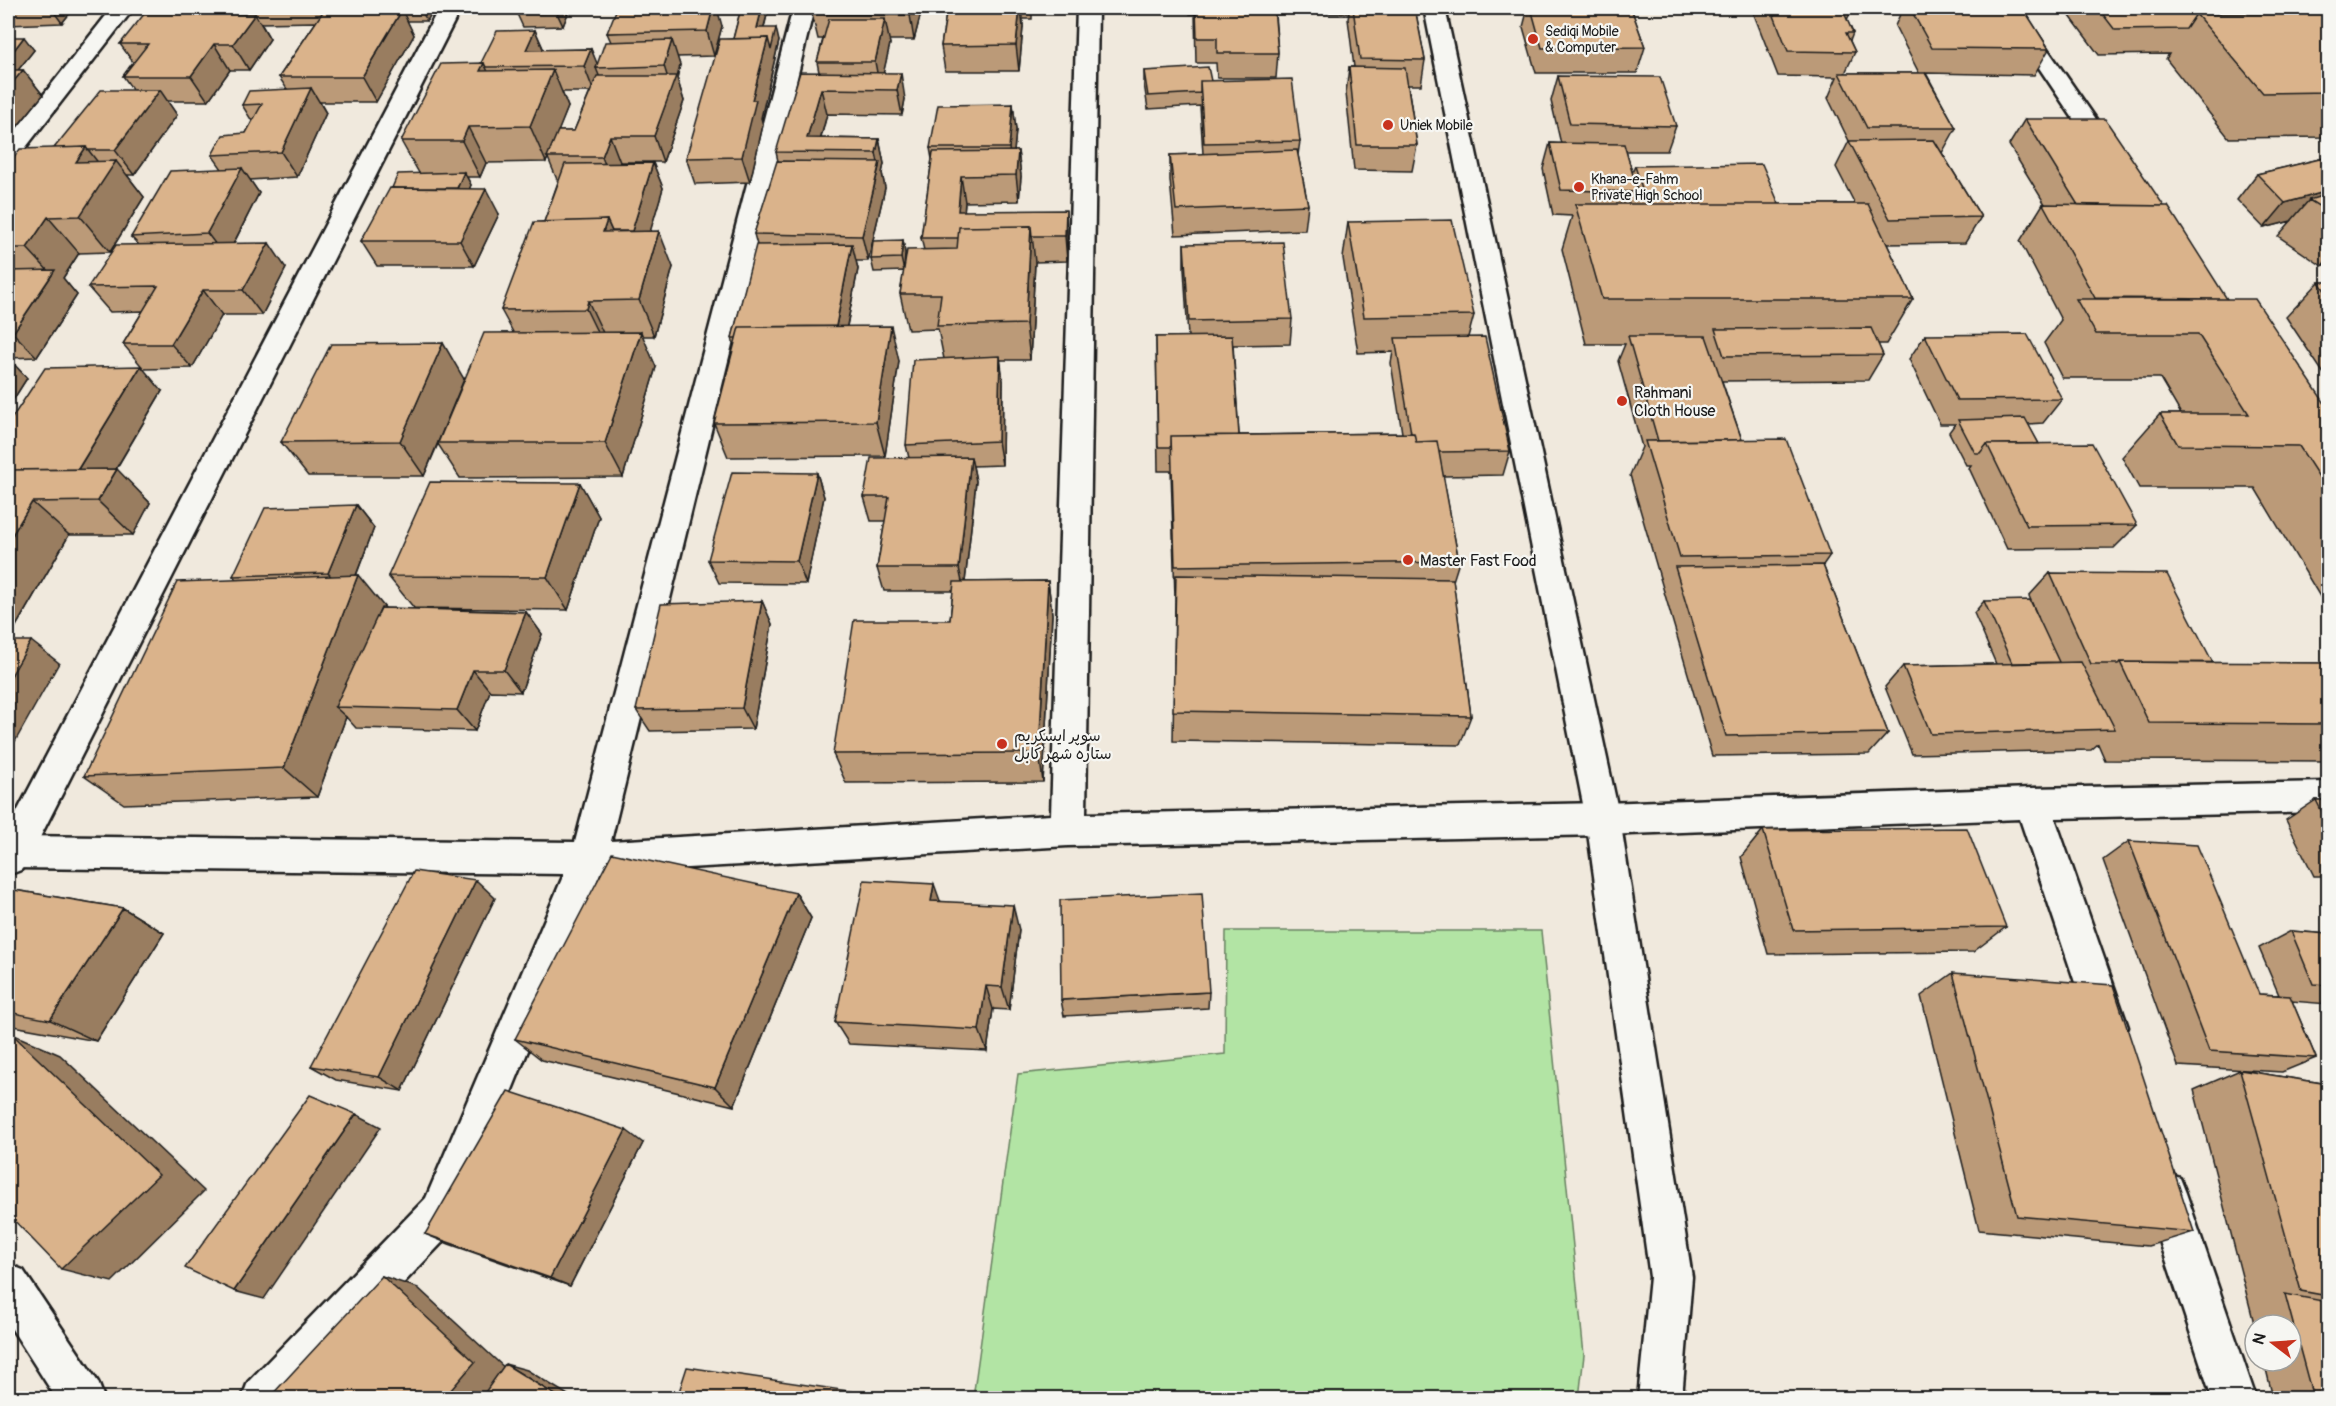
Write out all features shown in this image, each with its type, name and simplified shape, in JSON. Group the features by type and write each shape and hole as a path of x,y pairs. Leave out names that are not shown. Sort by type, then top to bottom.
{"street":[{"path":"8,155 123,8"},
{"path":"450,8 11,856 589,858 1068,830 1603,819 2032,803 2328,797"},
{"path":"264,1398 441,1213 589,858 803,8"},
{"path":"1068,830 1087,8"},
{"path":"1434,8 1603,819 1671,1277 1660,1398"},
{"path":"2009,8 2122,174"},
{"path":"2032,803 2121,1063"},
{"path":"2156,1165 2234,1398"},
{"path":"8,1285 82,1398"}],"green space":[{"path":"1226,931 1541,931 1584,1355 1579,1398 973,1398 1018,1074 1225,1054"}],"building":[{"path":"520,8 560,8 557,13 517,14"},
{"path":"617,8 713,8 707,31 607,33"},
{"path":"741,8 762,8 757,28 776,28 771,50 768,38 733,39"},
{"path":"814,8 912,8 910,15 812,14"},
{"path":"947,8 1020,8 1016,45 941,46"},
{"path":"1196,8 1274,8 1278,53 1217,53 1217,38 1197,38"},
{"path":"1353,8 1415,8 1425,60 1360,59"},
{"path":"1531,8 1631,8 1645,47 1542,48"},
{"path":"1771,8 1842,8 1853,33 1846,33 1855,52 1788,51"},
{"path":"1910,8 2023,8 2049,49 1932,48"},
{"path":"2098,8 2204,8 2209,14 2196,14 2186,29 2115,30"},
{"path":"2256,8 2310,8 2316,13 2262,13"},
{"path":"324,10 402,10 362,77 279,77"},
{"path":"145,13 255,14 233,44 214,44 191,76 123,76 148,44 120,44"},
{"path":"2328,13 2328,92 2263,93 2196,14"},
{"path":"829,19 885,19 875,62 817,62"},
{"path":"535,30 526,50 591,49 584,66 486,67 484,63 481,63 497,31"},
{"path":"8,37 24,37 8,58"},
{"path":"768,38 752,100 756,100 742,157 686,158 720,39"},
{"path":"672,40 664,66 596,68 605,42"},
{"path":"484,63 480,71 553,70 530,126 468,127 462,141 401,141 441,64"},
{"path":"1208,67 1211,81 1200,81 1200,93 1148,96 1144,71"},
{"path":"1349,67 1405,68 1417,145 1357,145"},
{"path":"8,70 23,70 8,88"},
{"path":"800,72 901,73 897,90 821,89 807,138 879,139 876,153 776,152"},
{"path":"1839,73 1925,73 1956,128 1867,128"},
{"path":"597,76 676,76 654,136 610,136 602,157 547,157 558,131 574,131"},
{"path":"1558,76 1660,77 1676,126 1570,124"},
{"path":"1292,79 1300,141 1204,143 1200,81"},
{"path":"311,88 281,152 212,155 223,135 246,133 262,104 242,105 249,91"},
{"path":"101,90 160,90 115,150 88,150 86,147 54,148"},
{"path":"1013,104 1009,148 930,148 938,105"},
{"path":"2025,119 2105,119 2164,206 2078,205"},
{"path":"1934,140 1981,217 1890,219 1849,141"},
{"path":"1550,143 1624,144 1638,192 1561,190"},
{"path":"86,147 76,162 116,161 80,216 48,217 27,248 8,248 8,166 20,149"},
{"path":"1297,150 1308,205 1176,210 1170,155"},
{"path":"1018,151 1016,175 961,176 958,211 1066,210 1065,236 1032,236 1031,226 959,227 958,238 921,238 933,152"},
{"path":"2328,157 2328,191 2285,203 2257,174"},
{"path":"777,161 880,162 862,236 754,234"},
{"path":"653,163 632,231 612,231 607,220 544,222 565,164"},
{"path":"1762,164 1779,204 1647,204 1635,166"},
{"path":"242,168 207,233 131,237 170,171"},
{"path":"464,172 457,188 392,188 398,174"},
{"path":"390,188 486,189 460,241 361,241"},
{"path":"2328,194 2328,212 2309,200"},
{"path":"1575,204 1868,204 1913,299 1602,299"},
{"path":"2043,204 2168,206 2227,299 2095,298"},
{"path":"607,220 603,232 659,231 639,300 588,301 586,309 501,310 534,222"},
{"path":"1452,220 1474,315 1364,317 1348,222"},
{"path":"1031,226 1026,324 937,326 941,294 900,294 907,250 957,249 959,227"},
{"path":"903,240 901,258 871,259 873,241"},
{"path":"1283,242 1292,319 1189,321 1184,244"},
{"path":"269,243 243,290 203,290 171,344 123,344 158,286 88,287 116,245"},
{"path":"852,244 836,326 739,327 736,338 732,338 756,245"},
{"path":"55,270 13,333 8,333 8,271"},
{"path":"2319,282 2328,282 2328,295"},
{"path":"2076,299 2255,299 2328,408 2328,491 2299,446 2178,445 2160,414 2249,414 2198,334 2096,334"},
{"path":"891,326 876,422 714,423 739,327"},
{"path":"1871,328 1883,355 1724,356 1715,329"},
{"path":"641,332 605,443 438,443 484,333"},
{"path":"2027,334 2062,399 1957,400 1925,335"},
{"path":"1232,336 1239,435 1171,436 1171,447 1158,447 1156,337"},
{"path":"1628,336 1706,336 1742,440 1658,441"},
{"path":"1485,337 1510,451 1439,452 1437,441 1416,442 1414,433 1411,433 1395,338"},
{"path":"443,343 400,441 281,442 331,344"},
{"path":"1000,356 998,441 906,445 913,360"},
{"path":"141,366 78,469 8,470 8,424 45,368"},
{"path":"2025,418 2039,444 1987,444 1980,453 1975,453 1958,420"},
{"path":"1414,433 1416,442 1437,441 1459,562 1175,566 1171,436"},
{"path":"1786,439 1830,555 1680,557 1645,441"},
{"path":"2092,443 2137,525 2027,526 1987,444"},
{"path":"971,457 959,568 877,568 889,497 864,497 871,458"},
{"path":"117,469 98,501 32,502 8,542 8,470"},
{"path":"732,472 817,473 797,561 708,560"},
{"path":"430,482 580,483 547,577 388,576"},
{"path":"356,505 328,573 233,576 265,508"},
{"path":"1823,565 1888,733 1726,736 1675,567"},
{"path":"2050,573 2167,574 2213,663 2091,664"},
{"path":"358,575 284,768 84,776 177,582"},
{"path":"1176,575 1453,579 1471,716 1173,711"},
{"path":"1048,581 1039,753 833,754 854,620 950,620 954,582"},
{"path":"2030,600 2059,662 2012,663 1984,601"},
{"path":"762,601 742,708 636,710 661,604"},
{"path":"381,608 526,612 504,670 473,670 457,710 335,707"},
{"path":"8,641 31,641 8,681"},
{"path":"2081,662 2115,729 1931,734 1903,666"},
{"path":"2120,662 2328,663 2328,724 2149,723"},
{"path":"2316,800 2328,800 2328,824"},
{"path":"1967,828 2006,927 1793,930 1763,830"},
{"path":"2129,841 2197,845 2259,994 2290,996 2316,1058 2209,1051"},
{"path":"612,853 796,893 715,1087 515,1039"},
{"path":"414,871 476,880 379,1077 311,1066"},
{"path":"864,880 934,884 931,901 1013,905 1002,987 986,986 979,1030 835,1022"},
{"path":"8,889 123,908 50,1020 8,1012"},
{"path":"1202,893 1209,992 1061,1000 1060,900"},
{"path":"2291,931 2328,934 2328,985 2313,984"},
{"path":"1953,973 2113,985 2194,1232 2017,1216"},
{"path":"12,1034 159,1175 61,1269 8,1214 8,1037"},
{"path":"2240,1070 2328,1084 2328,1296 2301,1291"},
{"path":"508,1091 626,1130 550,1278 425,1234"},
{"path":"310,1095 356,1114 234,1291 185,1268"},
{"path":"382,1276 475,1362 444,1398 269,1398"},
{"path":"2285,1294 2328,1302 2328,1398 2313,1398 2303,1361 2303,1313 2290,1313"},
{"path":"505,1364 560,1398 481,1398"},
{"path":"687,1367 895,1398 677,1398"}],"place":[{"name":"Sediqi Mobile & Computer","path":"1533,39"},
{"name":"Uniek Mobile","path":"1388,125"},
{"name":"Khana-e-Fahm Private High School","path":"1579,187"},
{"name":"Rahmani Cloth House","path":"1622,401"},
{"name":"Master Fast Food","path":"1408,560"},
{"name":"سوپر ایسکریم ستاره شهر کابل","path":"1002,744"}]}
